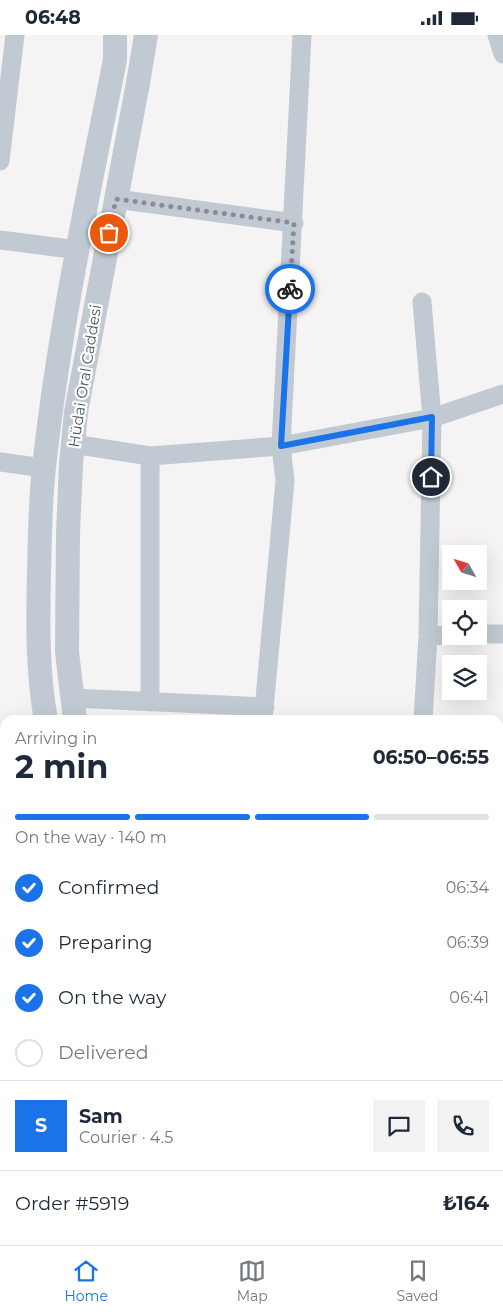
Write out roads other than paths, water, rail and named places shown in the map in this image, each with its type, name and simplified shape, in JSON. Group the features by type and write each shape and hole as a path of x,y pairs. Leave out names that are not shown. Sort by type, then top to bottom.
{"street":[{"path":"1,153 15,35"},
{"name":"Hüdai Oral Caddesi","path":"45,715 38,617 40,520 44,468 62,334 115,60 115,35"},
{"name":"Hüdai Oral Caddesi","path":"74,709 67,652 68,534 76,412 146,35"},
{"path":"74,709 150,701 264,713 284,481 281,446 294,223 302,35"},
{"path":"497,35 503,54"},
{"path":"116,199 294,223"},
{"path":"0,240 78,250"},
{"path":"422,302 432,417 428,636 422,715"},
{"path":"73,444 150,456 281,446 432,417 503,394"},
{"path":"150,456 150,701"},
{"path":"0,462 44,468"},
{"path":"487,634 503,634"},
{"path":"428,636 442,635"}]}
